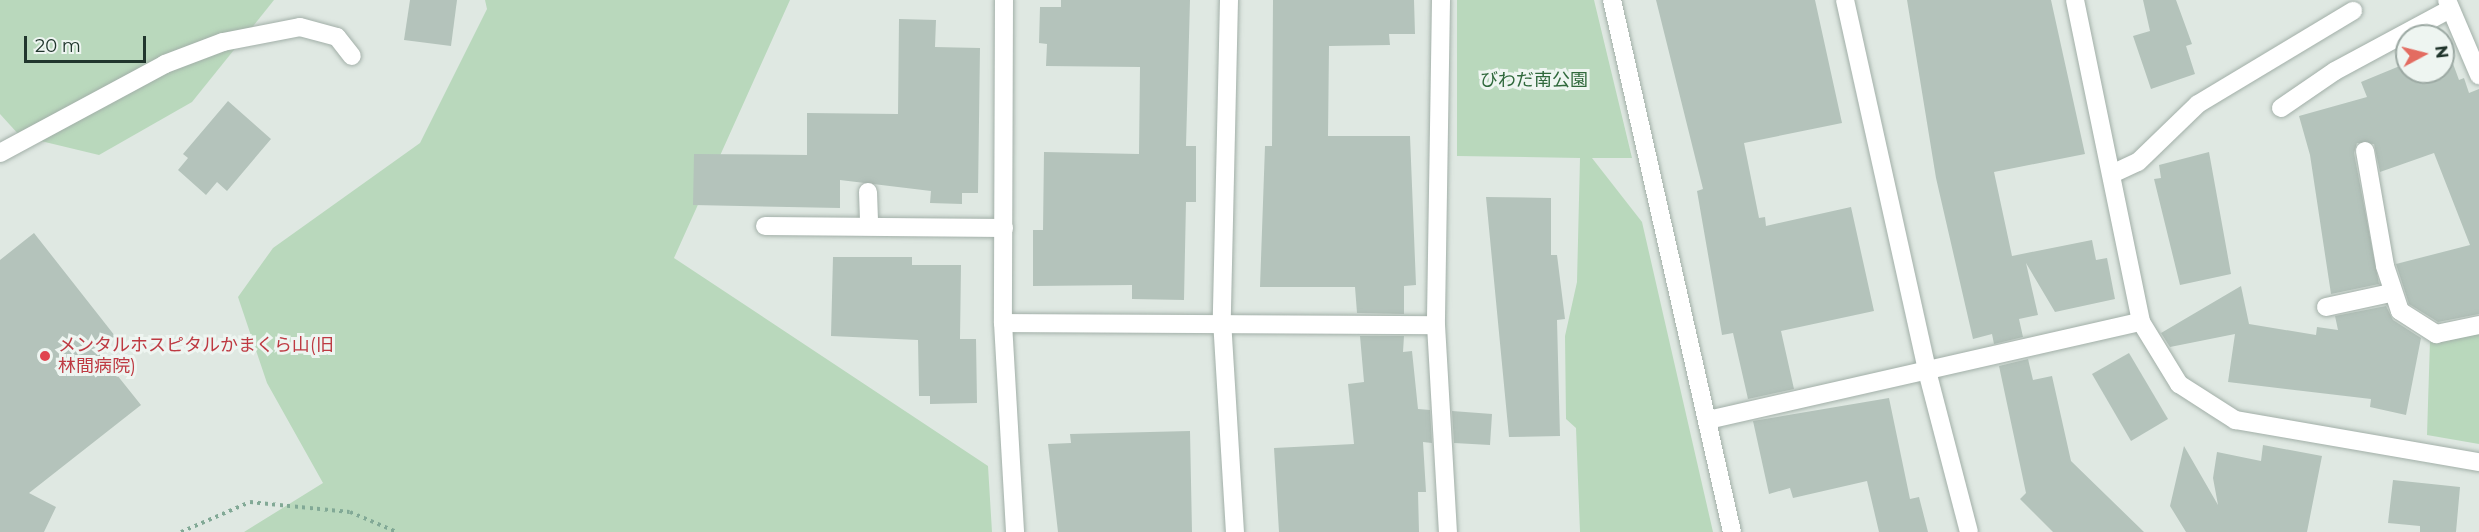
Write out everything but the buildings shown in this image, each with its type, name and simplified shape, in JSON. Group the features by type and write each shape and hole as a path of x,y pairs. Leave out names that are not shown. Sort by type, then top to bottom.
{"street":[{"path":"1004,0 1003,323 1015,532"},
{"path":"1229,0 1222,320 1235,532"},
{"path":"1441,0 1436,325 1448,532"},
{"path":"1612,0 1732,532"},
{"path":"1845,0 1927,371 1969,532"},
{"path":"2075,0 2114,173 2141,322 2179,384 2235,420 2479,462"},
{"path":"2281,108 2335,71 2448,4 2479,75"},
{"path":"2114,173 2138,162 2198,104 2352,6"},
{"path":"0,153 165,63 224,42 300,27 337,37 352,56"},
{"path":"2365,151 2391,293 2400,310 2436,334 2479,325"},
{"path":"868,192 869,226"},
{"path":"765,226 1004,228"},
{"path":"2326,307 2391,293"},
{"path":"1003,323 1222,320 1436,325"},
{"path":"1708,420 2141,322"}],"path":[{"path":"181,532 250,502 350,512 397,532"}],"green space":[{"path":"0,0 274,0 192,102 99,155 20,136 0,114"},
{"path":"485,0 790,0 674,258 988,466 992,532 244,532 323,483 267,383 238,297 273,248 420,143 487,9"},
{"name":"びわだ南公園","path":"1457,0 1594,0 1632,158 1592,158 1642,222 1713,532 1580,532 1576,428 1566,419 1565,336 1577,282 1580,158 1457,156"},
{"path":"2479,331 2479,444 2427,435 2430,341"}],"place":[{"name":"メンタルホスピタルかまくら山(旧 林間病院)","path":"45,356"}]}
